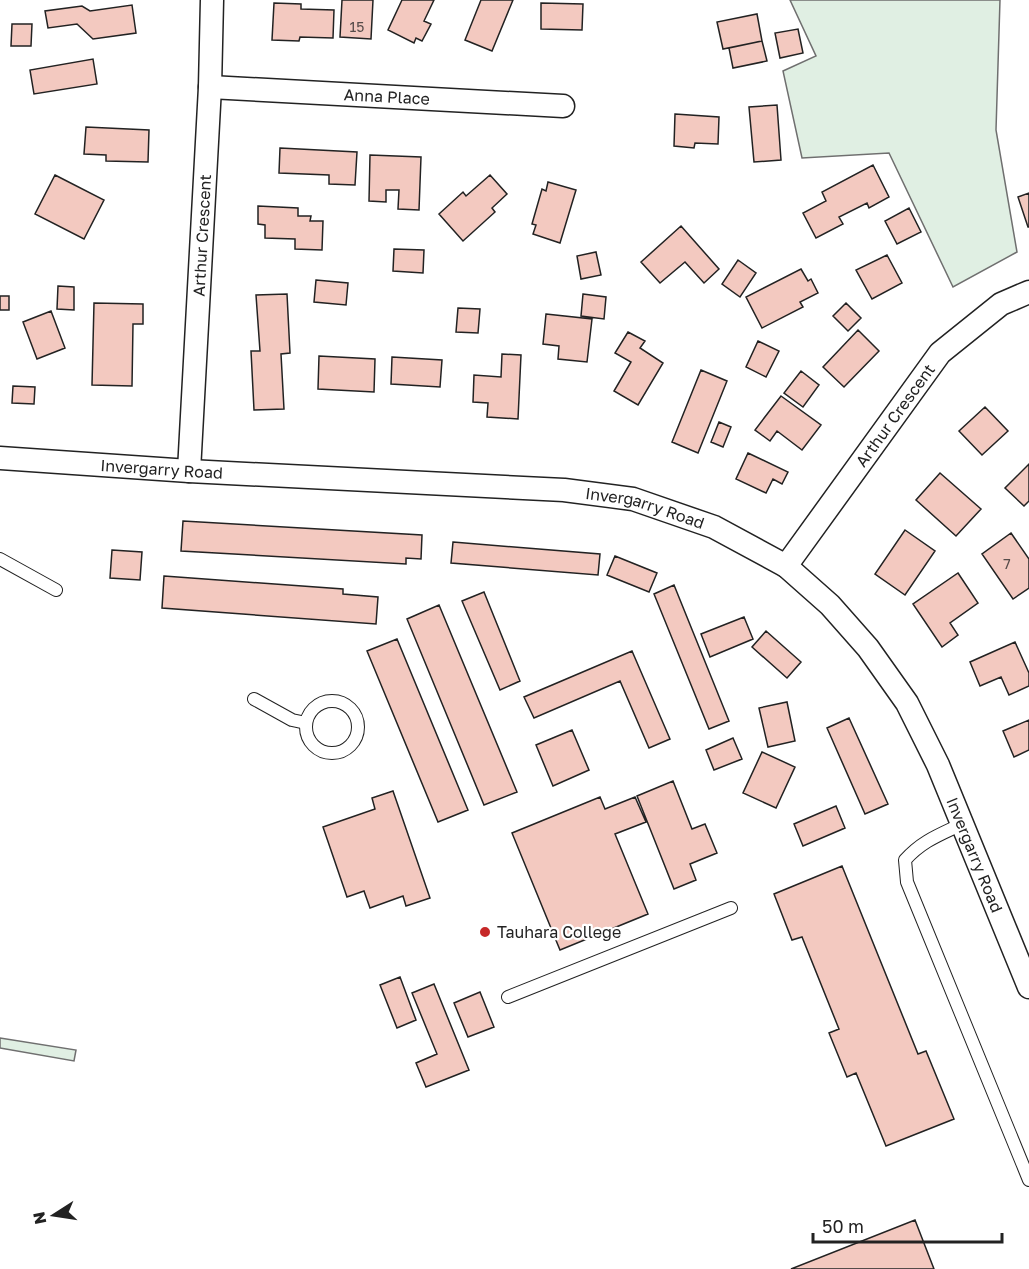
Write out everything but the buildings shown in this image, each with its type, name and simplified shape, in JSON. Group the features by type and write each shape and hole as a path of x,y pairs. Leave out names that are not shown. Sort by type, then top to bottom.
{"street":[{"name":"Arthur Crescent","path":"189,471 210,87 212,0"},
{"name":"Anna Place","path":"210,87 563,106"},
{"name":"Arthur Crescent","path":"786,566 940,353 1001,304 1029,292"},
{"name":"Invergarry Road","path":"0,458 189,471 564,490 633,499 714,527 786,566 830,605 868,648 907,703 938,765 1029,987"}],"lane":[{"path":"0,559 56,590"},
{"path":"254,699 292,720 306,723"},
{"path":"330,700 338,701 353,710 359,726 358,735 347,749 331,754 315,747 306,732 306,723 314,708 330,700"},
{"path":"962,824 921,843 912,852 905,860 907,882 1029,1180"},
{"path":"508,997 731,908"}],"green space":[{"path":"790,0 1000,0 996,130 1017,252 953,287 889,153 802,158 783,71 816,56"},
{"path":"0,1038 76,1050 74,1061 0,1048"}],"place":[{"name":"Tauhara College","path":"485,932"}]}
